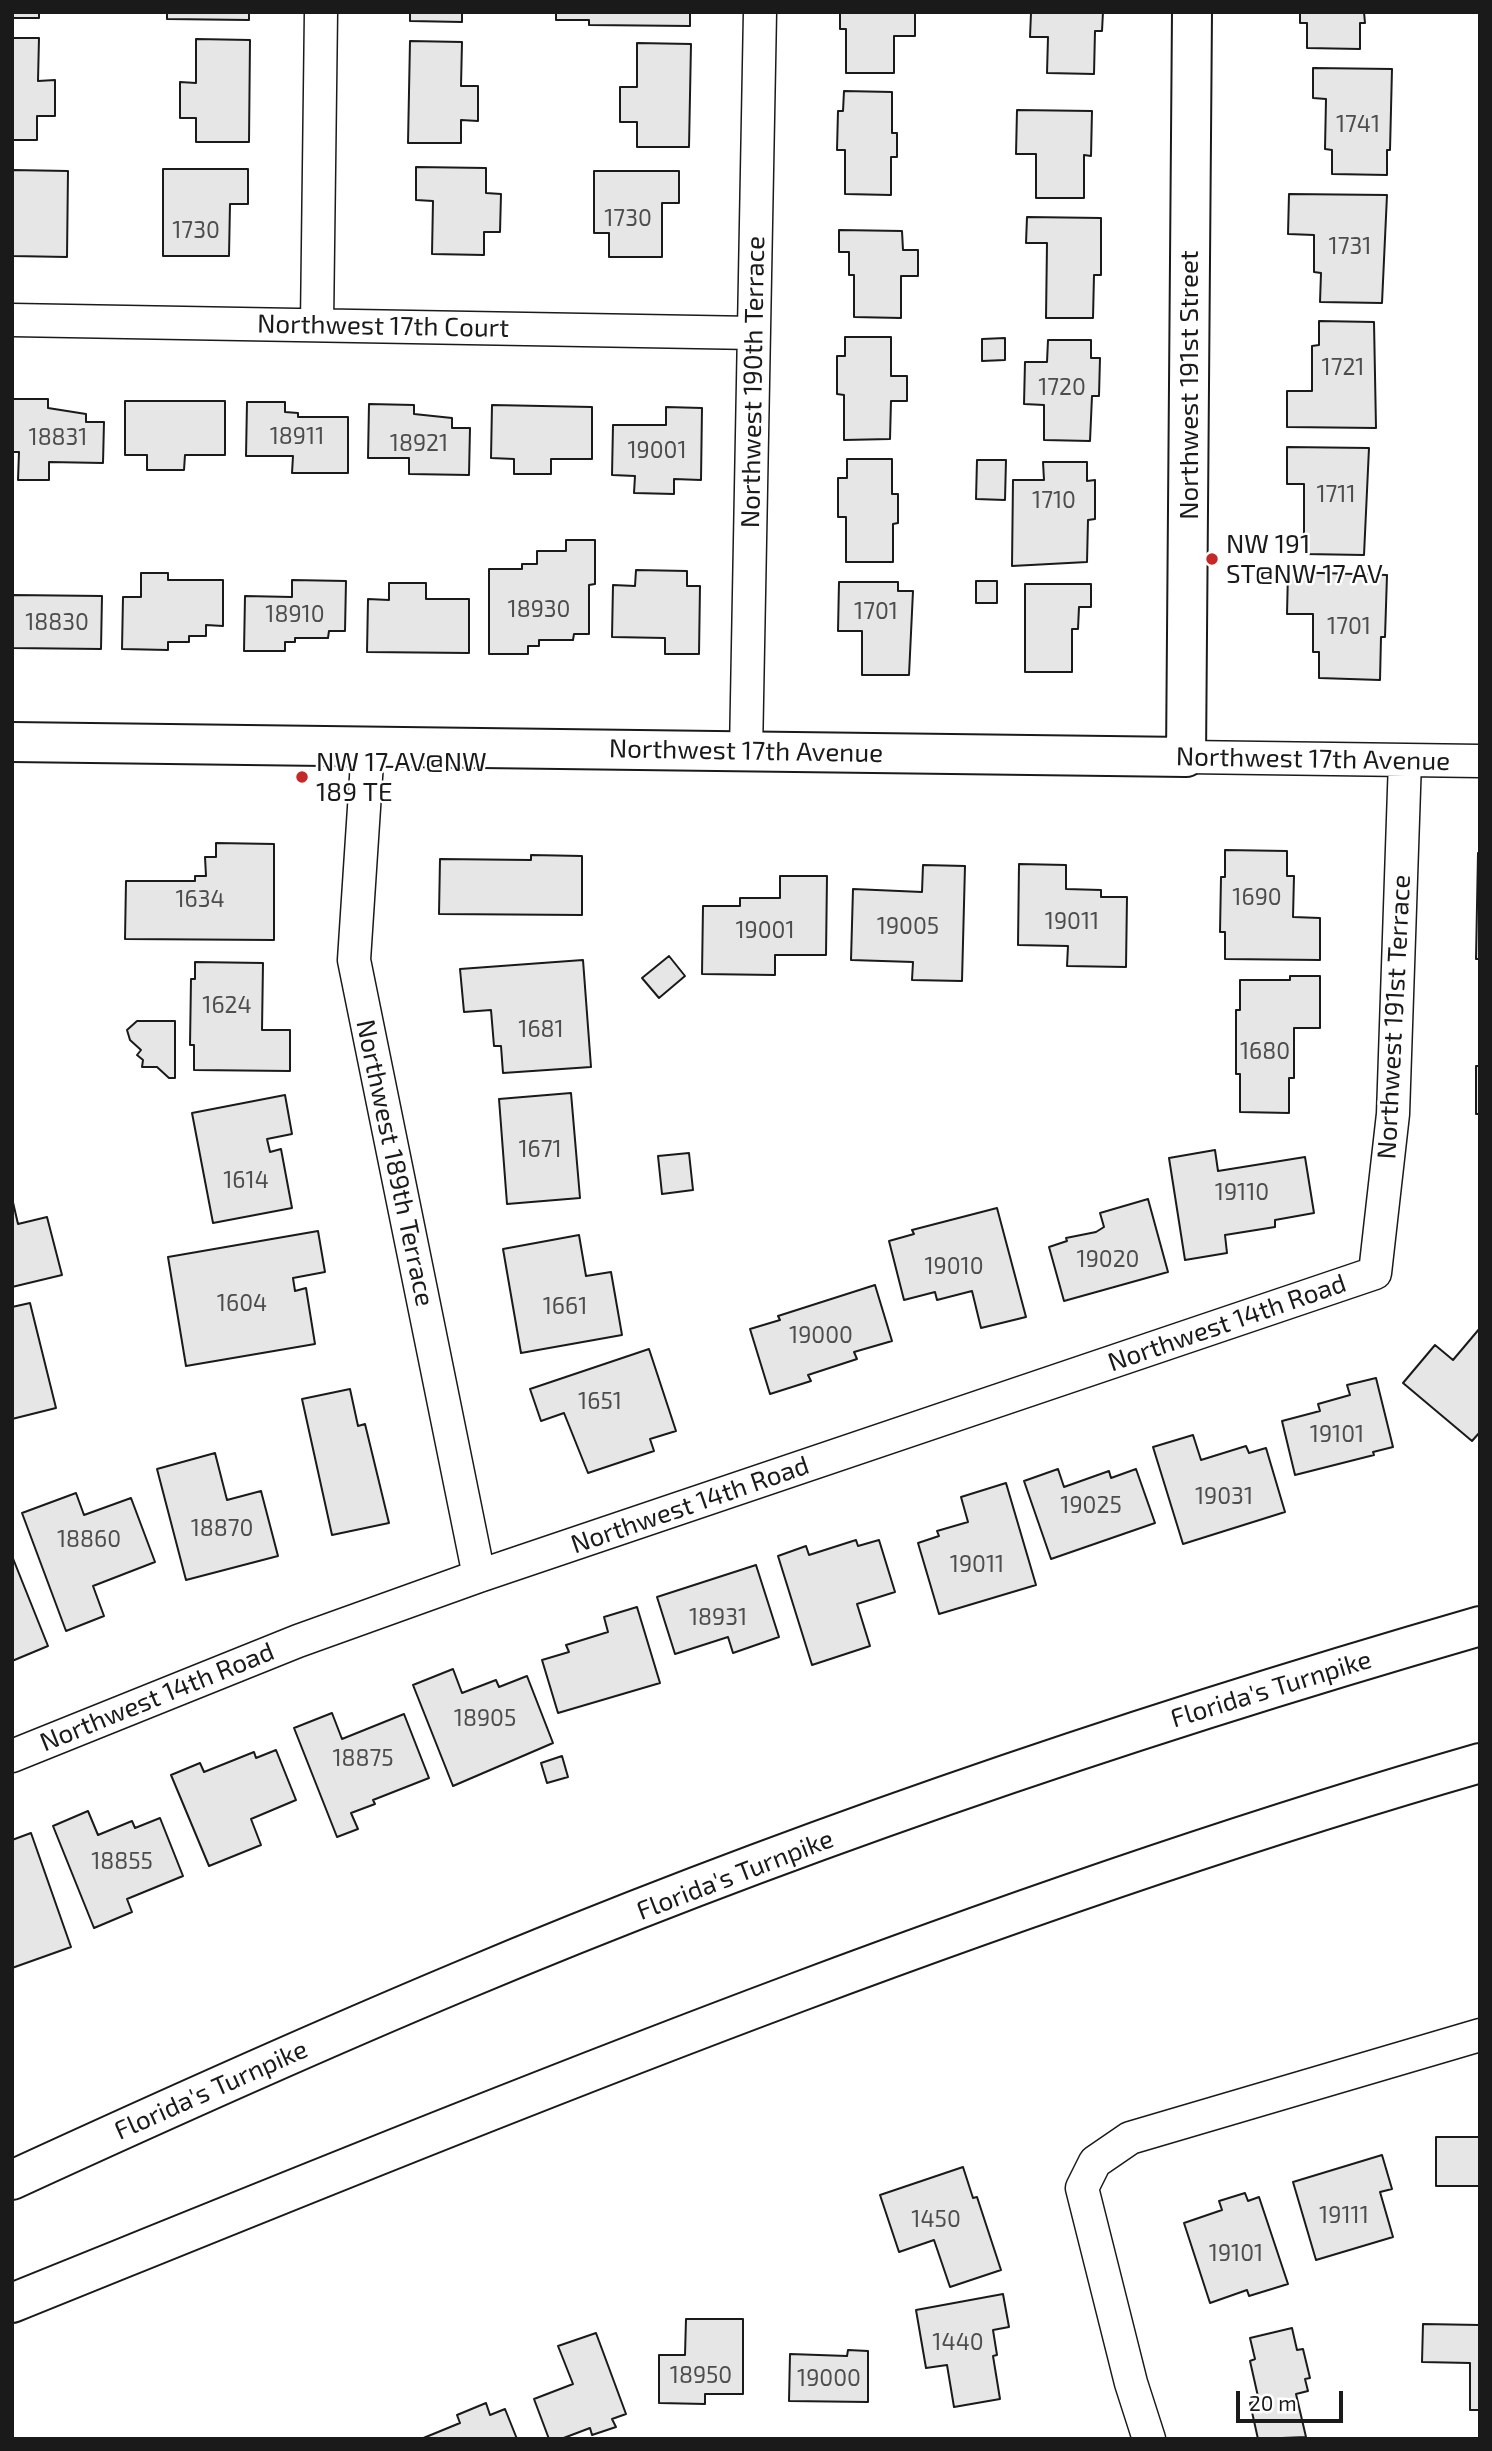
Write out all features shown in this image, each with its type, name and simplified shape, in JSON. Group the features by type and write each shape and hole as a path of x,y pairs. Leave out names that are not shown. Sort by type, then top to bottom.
{"main road":[{"name":"Northwest 191st Street","path":"1186,757 1192,12"},
{"name":"Northwest 17th Avenue","path":"12,742 1186,757"},
{"name":"Florida's Turnpike","path":"12,2180 198,2095 463,1980 773,1859 1189,1713 1480,1626"},
{"path":"12,2303 390,2151 1002,1919 1397,1787 1480,1763"}],"street":[{"path":"317,324 321,12"},
{"name":"Northwest 190th Terrace","path":"747,751 760,12"},
{"name":"Northwest 17th Court","path":"12,320 754,333"},
{"name":"Northwest 189th Terrace","path":"368,747 354,961 479,1576"},
{"name":"Northwest 17th Avenue","path":"1186,757 1480,761"},
{"name":"Northwest 191st Terrace","path":"1375,1273 1393,1114 1405,760"},
{"name":"Northwest 14th Road","path":"12,1756 298,1642 479,1576 1375,1273"},
{"path":"1149,2439 1131,2383 1082,2188 1095,2162 1130,2138 1480,2035"}],"building":[{"path":"12,12 39,12 39,18 12,18"},
{"path":"167,12 249,12 249,20 167,19"},
{"path":"410,12 462,12 462,22 410,21"},
{"path":"556,12 690,12 690,26 589,25 589,20 556,20"},
{"path":"840,12 915,12 915,36 894,36 894,73 846,73 846,29 840,29"},
{"path":"1103,12 1102,31 1095,31 1094,74 1047,73 1048,37 1030,37 1031,13"},
{"path":"1300,12 1364,12 1365,23 1360,23 1360,49 1307,48 1307,23 1300,23"},
{"path":"12,38 39,38 38,81 55,80 55,116 37,116 37,140 12,140"},
{"path":"196,39 250,40 249,142 196,142 196,118 180,118 180,82 196,83"},
{"path":"410,41 462,42 461,86 478,86 478,121 461,120 461,143 408,143"},
{"path":"637,43 691,44 689,147 637,147 637,122 620,122 620,87 637,87"},
{"path":"1313,68 1392,69 1387,175 1332,174 1332,150 1325,149 1326,99 1313,98"},
{"path":"844,91 892,92 892,133 897,133 897,157 891,157 891,195 845,194 845,150 837,150 838,111 843,111"},
{"path":"1017,110 1092,111 1091,156 1084,155 1084,198 1036,198 1036,154 1016,154"},
{"path":"416,167 486,168 486,193 501,194 500,232 484,232 484,255 432,254 433,201 416,200"},
{"path":"163,169 248,169 248,204 230,204 229,256 163,256"},
{"path":"12,170 68,171 67,257 12,256"},
{"path":"594,171 679,171 679,203 662,203 662,257 609,257 609,233 594,233"},
{"path":"1289,194 1387,195 1382,303 1320,302 1321,273 1314,272 1314,235 1288,234"},
{"path":"1027,217 1101,218 1101,275 1094,275 1093,318 1046,318 1047,243 1026,243"},
{"path":"839,230 902,231 903,250 918,250 918,276 901,276 901,318 854,317 854,275 849,275 849,252 839,252"},
{"path":"1319,321 1374,322 1376,428 1287,427 1287,391 1312,391 1312,346 1319,345"},
{"path":"845,337 891,337 891,376 907,376 907,401 891,401 890,439 844,440 844,395 837,394 837,356 845,356"},
{"path":"1005,338 1005,360 982,361 982,339"},
{"path":"1048,340 1091,340 1091,358 1100,358 1099,396 1092,396 1090,441 1044,440 1044,405 1024,404 1025,362 1047,362"},
{"path":"12,399 48,399 48,408 86,414 86,422 104,422 103,463 49,462 49,480 18,480 19,452 12,452"},
{"path":"125,401 225,401 225,455 185,455 184,470 147,470 147,455 125,455"},
{"path":"247,402 285,402 285,412 298,413 298,417 348,417 348,473 292,473 293,456 246,456"},
{"path":"369,404 414,405 414,414 452,418 452,428 470,428 469,475 409,474 409,458 368,458"},
{"path":"492,405 592,407 592,459 551,459 551,474 514,474 514,459 491,458"},
{"path":"666,407 702,408 701,480 674,479 674,494 634,493 635,476 612,475 613,425 666,425"},
{"path":"1287,447 1369,448 1364,555 1304,554 1304,484 1287,484"},
{"path":"847,459 892,459 892,494 898,494 898,523 893,524 893,562 846,562 846,517 838,517 838,478 847,478"},
{"path":"977,460 1006,460 1005,500 976,499"},
{"path":"1043,462 1087,462 1087,481 1095,480 1095,519 1088,520 1087,562 1012,566 1013,480 1044,480"},
{"path":"566,540 595,540 595,584 589,585 589,634 574,634 573,640 539,640 539,646 528,646 528,654 489,654 489,569 522,569 522,564 537,564 537,551 566,551"},
{"path":"636,570 687,571 687,586 700,586 699,654 665,654 665,638 612,637 613,585 635,586"},
{"path":"1288,572 1387,575 1385,637 1381,637 1380,680 1319,678 1319,652 1313,652 1313,614 1287,614"},
{"path":"141,573 168,573 168,580 223,580 223,626 206,625 206,636 189,636 189,642 168,642 168,650 122,649 123,597 141,597"},
{"path":"292,580 346,581 345,631 329,631 328,638 295,638 295,642 285,642 285,651 244,651 245,596 292,597"},
{"path":"976,581 997,581 997,603 976,603"},
{"path":"839,582 898,582 898,591 913,591 909,675 862,675 862,631 838,631"},
{"path":"389,583 426,583 426,599 469,599 469,653 367,652 368,599 389,600"},
{"path":"1025,584 1091,584 1091,607 1079,607 1078,629 1072,629 1072,672 1025,672"},
{"path":"12,595 102,596 101,649 12,648"},
{"path":"216,843 274,844 274,940 125,939 126,881 195,881 195,876 206,876 205,857 216,857"},
{"path":"1225,850 1287,851 1287,876 1294,876 1293,917 1320,918 1320,960 1225,959 1225,932 1220,932 1221,877 1225,877"},
{"path":"1478,853 1480,959 1476,959"},
{"path":"531,855 582,856 582,915 439,914 440,859 531,860"},
{"path":"1019,864 1066,865 1066,889 1101,890 1101,897 1127,897 1126,967 1067,966 1068,946 1018,945"},
{"path":"923,865 965,866 962,981 912,980 913,962 851,960 853,889 922,892"},
{"path":"780,876 827,876 826,955 775,955 775,975 702,974 703,906 740,906 740,898 780,898"},
{"path":"669,956 685,976 659,998 642,978"},
{"path":"583,960 591,1067 503,1073 501,1046 494,1046 491,1010 464,1012 460,969"},
{"path":"195,962 263,963 262,1030 290,1030 290,1071 194,1070 194,1045 190,1045 191,979 195,979"},
{"path":"1290,976 1320,976 1320,1028 1294,1028 1294,1078 1289,1078 1289,1113 1240,1112 1240,1074 1236,1074 1236,1010 1240,1010 1240,980 1290,980"},
{"path":"137,1021 175,1021 175,1078 169,1078 157,1067 142,1067 143,1060 137,1055 141,1050 130,1040 127,1030"},
{"path":"1476,1066 1480,1066 1480,1114 1476,1114"},
{"path":"571,1093 580,1198 507,1204 499,1099"},
{"path":"285,1095 292,1134 267,1139 270,1152 281,1149 292,1208 213,1223 192,1113"},
{"path":"1215,1150 1218,1171 1305,1157 1314,1213 1275,1220 1275,1227 1225,1235 1227,1253 1185,1260 1169,1158"},
{"path":"689,1153 693,1190 662,1194 658,1156"},
{"path":"12,1198 18,1224 47,1217 62,1275 12,1287"},
{"path":"1148,1199 1168,1272 1064,1301 1049,1247 1067,1241 1066,1238 1096,1232 1104,1227 1100,1213"},
{"path":"997,1208 1026,1317 981,1328 972,1291 937,1300 935,1292 904,1300 889,1241 914,1234 912,1230"},
{"path":"318,1231 325,1272 293,1278 295,1291 306,1288 315,1344 186,1366 168,1257"},
{"path":"579,1235 586,1276 611,1272 622,1335 521,1353 503,1249"},
{"path":"875,1285 892,1341 854,1352 857,1359 808,1375 811,1381 770,1394 750,1329 780,1320 778,1316"},
{"path":"30,1303 56,1408 12,1419 12,1307"},
{"path":"1480,1328 1480,1432 1472,1441 1403,1383 1435,1345 1453,1360"},
{"path":"649,1349 676,1431 650,1439 654,1451 588,1473 564,1413 541,1421 530,1389"},
{"path":"1376,1378 1393,1447 1373,1452 1374,1455 1295,1475 1282,1421 1320,1411 1318,1404 1350,1395 1347,1385"},
{"path":"350,1389 358,1426 365,1424 389,1523 332,1535 302,1399"},
{"path":"1193,1435 1201,1460 1246,1446 1249,1453 1266,1448 1285,1512 1183,1544 1153,1447"},
{"path":"215,1453 227,1500 261,1491 278,1556 186,1580 157,1469"},
{"path":"1058,1469 1064,1487 1109,1471 1111,1478 1136,1469 1155,1523 1051,1559 1024,1481"},
{"path":"1006,1483 1036,1585 939,1614 918,1543 939,1536 937,1531 968,1522 961,1497"},
{"path":"76,1493 84,1515 131,1498 155,1562 93,1586 104,1616 66,1631 22,1513"},
{"path":"856,1540 858,1546 879,1540 895,1592 857,1604 870,1646 812,1665 778,1556 806,1546 809,1555"},
{"path":"12,1556 48,1646 12,1661"},
{"path":"756,1565 779,1637 733,1653 728,1637 675,1654 657,1597"},
{"path":"637,1607 660,1683 558,1713 542,1660 569,1652 566,1645 608,1632 604,1617"},
{"path":"453,1669 462,1693 496,1680 499,1687 527,1676 553,1743 453,1786 413,1685"},
{"path":"332,1713 342,1739 404,1714 429,1778 373,1800 375,1804 351,1813 358,1829 337,1837 294,1728"},
{"path":"276,1750 296,1800 251,1819 261,1845 209,1866 171,1775 200,1763 204,1772 254,1752 256,1758"},
{"path":"562,1756 568,1777 547,1783 541,1763"},
{"path":"88,1811 98,1835 132,1821 135,1828 160,1818 183,1876 127,1899 132,1912 94,1928 53,1826"},
{"path":"31,1833 71,1947 12,1968 12,1840"},
{"path":"1436,2137 1480,2137 1480,2243 1479,2186 1436,2186"},
{"path":"1382,2155 1392,2189 1380,2192 1393,2237 1316,2260 1293,2182"},
{"path":"963,2167 973,2198 977,2197 1001,2270 950,2287 934,2240 899,2252 880,2195"},
{"path":"1245,2193 1248,2201 1259,2197 1288,2284 1249,2296 1247,2290 1210,2303 1184,2223 1222,2210 1219,2201"},
{"path":"1003,2294 1009,2327 993,2330 997,2355 993,2356 1000,2399 954,2407 947,2365 926,2368 916,2310"},
{"path":"686,2319 743,2319 743,2394 705,2394 705,2404 659,2403 659,2355 685,2355"},
{"path":"1423,2324 1480,2325 1480,2410 1470,2410 1470,2363 1422,2362"},
{"path":"1292,2328 1297,2350 1303,2349 1310,2378 1305,2379 1308,2391 1296,2394 1306,2437 1258,2439 1250,2403 1259,2401 1250,2361 1255,2359 1250,2338"},
{"path":"596,2333 626,2414 612,2419 616,2427 592,2435 590,2428 561,2439 549,2439 534,2399 573,2384 558,2346"},
{"path":"848,2350 868,2351 868,2402 789,2401 790,2354 847,2356"},
{"path":"486,2403 490,2415 505,2409 517,2439 421,2439 460,2423 457,2415"}],"place":[{"name":"NW 191 ST@NW 17 AV","path":"1212,559"},
{"name":"NW 17 AV@NW 189 TE","path":"302,777"}]}
